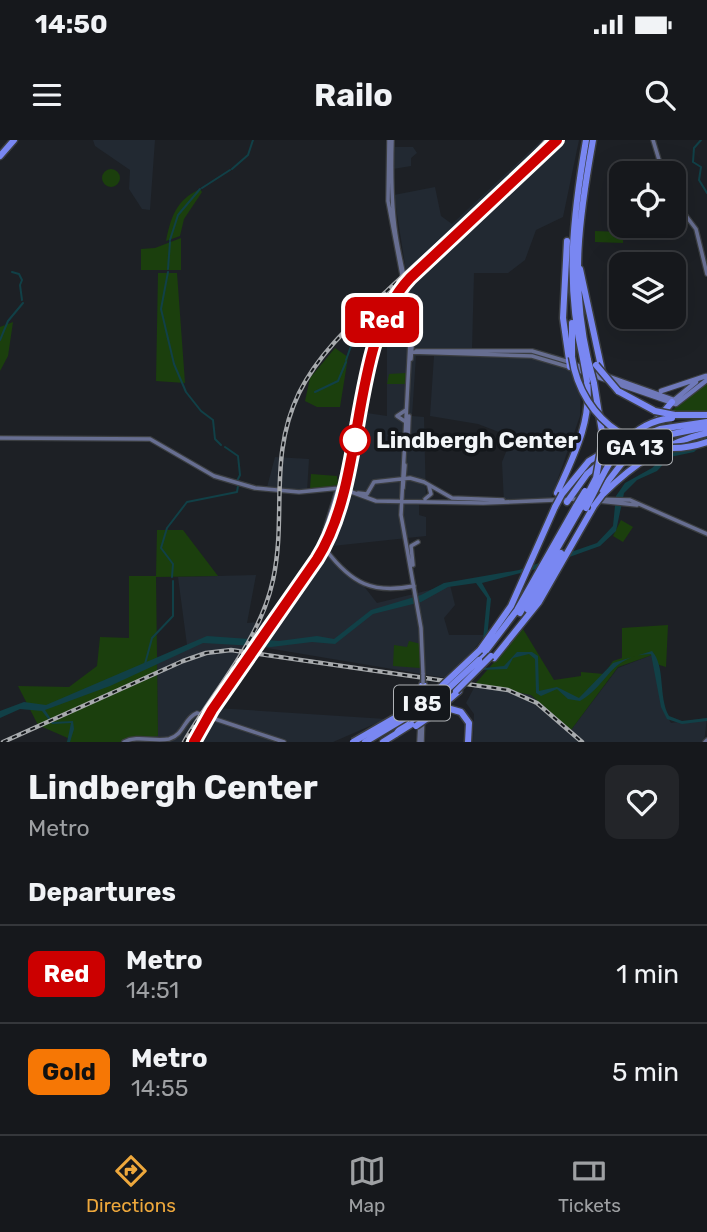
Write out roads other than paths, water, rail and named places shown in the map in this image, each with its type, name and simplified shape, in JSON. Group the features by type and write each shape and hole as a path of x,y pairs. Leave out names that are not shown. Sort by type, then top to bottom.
{"highway":[{"path":"0,156 14,140"},
{"path":"586,140 564,270 563,318 570,360 579,384 587,402 599,417 619,433 644,444 665,448 707,442"},
{"path":"585,359 576,250 593,140"},
{"path":"587,168 580,266 598,370"},
{"path":"570,360 573,212"},
{"path":"390,742 458,691 531,613 550,570 585,505 596,478 603,438 572,300"},
{"path":"582,329 598,370 618,390 655,411 674,416"},
{"path":"561,360 570,360"},
{"path":"566,498 584,429 590,382"},
{"path":"662,398 666,405 664,411"},
{"name":"GA 13","path":"600,494 664,411 675,402"},
{"name":"GA 13","path":"585,505 600,494 675,402"},
{"path":"492,657 522,621 585,505 627,437 647,424 674,416 704,415"},
{"name":"I 85","path":"353,742 400,717 439,690 463,668 495,630 523,579 554,507 566,498 578,472 597,455 636,435 707,422"},
{"path":"566,498 576,492 592,471 624,446 707,427"},
{"path":"566,498 594,466 624,446 660,429"},
{"path":"600,494 638,462 686,439 707,433"},
{"path":"585,505 585,491 617,457 652,438"},
{"path":"576,492 585,505"},
{"name":"I 85","path":"365,742 442,695 497,640 550,570"},
{"path":"396,734 412,713 424,683"},
{"path":"430,714 447,708 461,712 469,723 468,742"},
{"path":"383,742 416,724"}],"main road":[{"path":"390,140 391,201 412,306 412,352 401,500 413,565"},
{"path":"390,140 388,201 411,322 403,478"},
{"path":"653,140 659,161"},
{"path":"686,216 696,229 707,274"},
{"path":"412,352 421,349 517,351 561,360"},
{"path":"412,352 570,360 652,390 675,402"},
{"path":"598,370 675,402"},
{"path":"652,390 673,389 707,377"},
{"name":"GA 13","path":"675,402 707,377"},
{"path":"406,422 397,416 407,408"},
{"path":"0,438 152,439 207,473 230,482 255,488 296,492 342,489 371,495"},
{"path":"392,478 402,471"},
{"path":"358,493 366,494 377,481 403,478 424,482 452,498 504,500"},
{"path":"373,501 371,495 377,481"},
{"path":"420,500 431,494 430,487 424,482"},
{"path":"342,489 373,501 460,502 566,498 624,500 707,534"},
{"path":"342,489 321,543 326,550 348,572 376,590 384,592 416,588"},
{"path":"566,498 585,505 611,500"},
{"path":"401,500 416,588"},
{"path":"408,542 418,542 411,546 424,674 420,742"},
{"path":"164,742 179,733 190,716 200,713 284,742"},
{"path":"124,742 169,739"}],"water":[{"path":"707,434 707,439 694,452 670,457 657,471 637,480 624,493 616,531 600,546 536,569 482,583 491,599 484,668 504,666 517,652 532,652 538,656 539,691 557,687 579,698 613,663 652,651 659,665 669,716 682,721 707,718 707,721 682,724 667,719 661,707 651,654 627,659 580,701 568,699 557,689 541,696 536,693 535,659 529,654 513,658 507,669 480,670 487,598 476,583 448,587 421,602 373,614 335,644 312,642 271,647 203,643 110,686 45,710 53,722 73,721 74,729 70,742 67,742 71,723 52,724 42,711 20,709 0,718 0,711 24,702 46,705 207,636 279,641 317,636 334,639 371,610 421,595 444,583 519,570 597,543 613,526 616,496 625,483 652,468 667,454 683,450"}],"waterway":[{"path":"232,169 248,155 253,140"},
{"path":"701,140 694,148 693,162 701,167 699,180 707,193"},
{"path":"202,188 230,170"},
{"path":"170,240 178,215 200,189"},
{"path":"168,269 170,242"},
{"path":"12,272 19,274 22,280 22,300"},
{"path":"168,272 161,309 174,364 186,392 201,411 213,420 215,439 221,445"},
{"path":"0,340 8,321 23,303"},
{"path":"346,360 355,335 363,327"},
{"path":"315,392 338,381 346,362"},
{"path":"225,447 238,456 240,475 237,481"},
{"path":"172,577 173,564 161,548 167,528 187,502 237,492 238,486"},
{"path":"145,664 152,638 173,616 173,581"}],"railway":[{"path":"184,742 247,644 267,602 277,556 284,440 299,393 308,378 328,350 351,325 489,198 547,140"},
{"path":"381,324 404,285"},
{"path":"356,423 358,416"},
{"path":"249,657 326,545 338,513 350,462"},
{"path":"3,742 183,661 206,653 231,650 508,690 537,703 582,742"}],"metro line":[{"name":"Red","path":"194,742 212,710 317,559 331,534 341,502 378,331 391,301 410,278 541,158 557,140"}],"place":[{"name":"Lindbergh Center","path":"355,440"}]}
